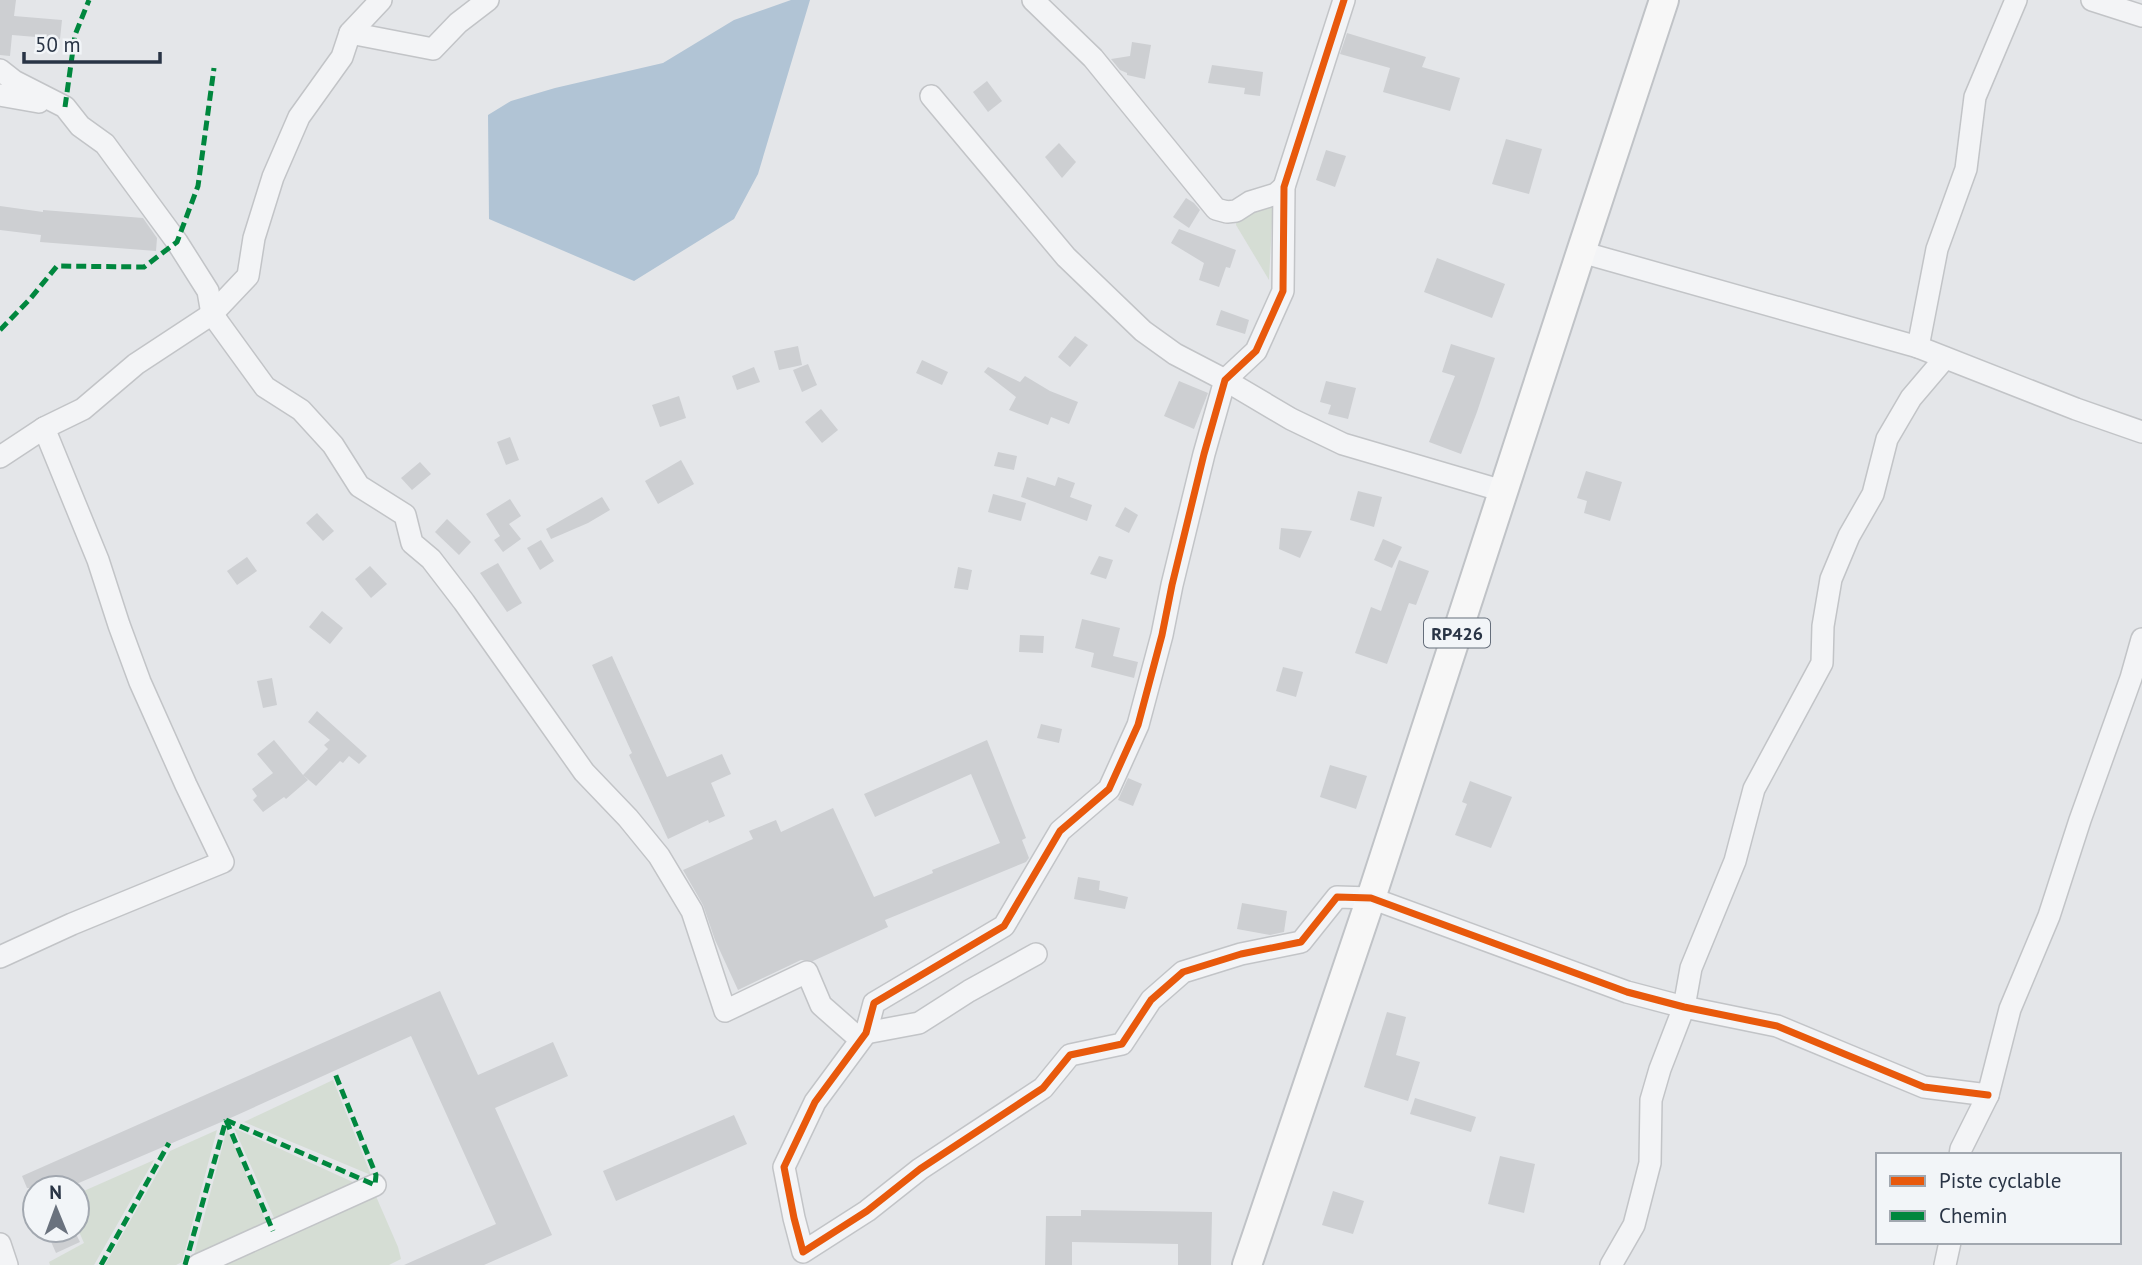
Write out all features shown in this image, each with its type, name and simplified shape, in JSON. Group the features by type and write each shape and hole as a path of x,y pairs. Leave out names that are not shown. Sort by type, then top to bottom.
{"main road":[{"name":"RP426","path":"1247,1265 1371,898 1664,0"}],"street":[{"path":"0,457 44,428 83,409 136,364 212,313 248,276 254,238 273,177 299,117 342,57 350,33 381,0"},
{"path":"350,33 433,49 458,23 488,0"},
{"path":"1033,0 1093,58 1216,209 1236,211 1250,202 1276,194 1284,187"},
{"path":"1344,0 1284,187 1283,290 1256,351 1225,380 1138,725 1109,789 1060,831 1004,926 874,1003 866,1033 815,1102 784,1167 793,1218 803,1252 867,1211 920,1169 1043,1088 1070,1055 1122,1044 1151,1000 1183,972 1241,954 1301,942 1337,897 1371,898 1627,992 1777,1026 1924,1087 1988,1095"},
{"path":"1918,347 1937,249 1966,170 1975,97 2016,0"},
{"path":"2092,0 2142,16"},
{"path":"0,70 13,81 65,107 80,126 105,144 160,218 208,291 212,313 265,387 301,410 333,445 359,486 405,514 412,543 431,559 456,591 584,772 628,818 659,856 692,911 724,1011 807,972 821,1005 855,1035 866,1033 919,1023 969,991 1036,954"},
{"path":"0,95 65,107"},
{"path":"930,96 1066,257 1143,331 1175,354 1291,419 1343,444 1503,491"},
{"path":"1581,251 1918,347 2076,410 2142,432"},
{"path":"1611,1265 1634,1225 1650,1163 1651,1100 1684,1007 1691,968 1735,861 1754,789 1822,663 1823,626 1831,579 1849,536 1873,494 1887,439 1911,398 1945,358"},
{"path":"0,957 85,918 223,862 140,682 98,559 44,428"},
{"path":"1960,1153 1988,1095 2010,1009 2049,916 2142,639"},
{"path":"198,1265 375,1185"},
{"path":"0,1244 7,1265"},
{"path":"1945,1265 1950,1244"}],"shaded area":[{"path":"1273,202 1269,280 1236,225 1237,215"},
{"path":"333,1080 371,1175 244,1122"},
{"path":"234,1128 355,1183 275,1220"},
{"path":"227,1129 267,1224 193,1259"},
{"path":"217,1130 182,1262 176,1265 105,1265 170,1151"},
{"path":"154,1160 94,1265 50,1265 49,1262 82,1244 91,1244 91,1188"},
{"path":"375,1194 401,1259 389,1265 215,1265"}],"water":[{"path":"791,0 810,0 758,174 734,219 634,281 489,219 488,115 511,101 663,63 734,20"}],"building":[{"path":"0,0 16,0 14,16 62,20 60,39 12,35 10,56 0,55"},
{"path":"1347,33 1426,57 1422,67 1460,78 1450,111 1383,92 1390,68 1340,54"},
{"path":"1132,42 1151,45 1145,79 1127,75 1111,59 1130,56"},
{"path":"1212,65 1263,72 1260,96 1244,94 1245,88 1208,83"},
{"path":"987,81 1002,101 988,112 973,92"},
{"path":"1506,139 1542,149 1529,194 1492,184"},
{"path":"1059,143 1076,162 1062,178 1045,157"},
{"path":"1326,150 1346,156 1335,187 1316,180"},
{"path":"1186,198 1200,210 1189,228 1173,217"},
{"path":"0,206 43,212 143,218 157,238 156,251 40,242 41,235 0,230"},
{"path":"1179,229 1236,250 1219,287 1199,280 1204,263 1171,243"},
{"path":"1437,258 1505,284 1492,318 1424,292"},
{"path":"1221,310 1249,320 1245,334 1216,325"},
{"path":"1075,336 1088,345 1070,367 1058,357"},
{"path":"1451,344 1495,358 1461,454 1429,442 1455,376 1442,372"},
{"path":"798,346 802,365 779,370 774,351"},
{"path":"922,360 948,372 942,385 916,373"},
{"path":"808,364 817,385 802,392 793,370"},
{"path":"754,367 760,382 737,390 732,376"},
{"path":"988,367 1020,382 1025,376 1050,391 1078,402 1069,424 1051,417 1048,425 1009,410 1016,397 984,372"},
{"path":"1179,381 1208,393 1194,429 1164,416"},
{"path":"1326,381 1356,388 1348,419 1328,414 1331,405 1320,402"},
{"path":"679,396 686,418 660,427 652,405"},
{"path":"821,409 838,430 822,443 805,422"},
{"path":"510,437 519,460 506,465 497,442"},
{"path":"998,452 1017,456 1014,470 994,466"},
{"path":"681,460 694,484 658,504 645,481"},
{"path":"420,462 431,474 412,490 401,478"},
{"path":"1586,471 1622,482 1610,521 1584,513 1587,501 1577,498"},
{"path":"1027,477 1055,486 1058,477 1075,483 1070,497 1092,505 1087,521 1021,497"},
{"path":"1358,491 1382,497 1374,527 1350,520"},
{"path":"993,494 1026,503 1021,521 988,512"},
{"path":"602,497 610,510 551,539 546,529"},
{"path":"510,499 521,516 509,524 521,539 503,552 494,540 500,536 486,514"},
{"path":"1125,507 1138,515 1129,533 1115,526"},
{"path":"317,513 334,531 323,541 306,523"},
{"path":"447,519 471,542 459,555 435,532"},
{"path":"1281,528 1312,531 1300,558 1279,549"},
{"path":"1383,539 1402,547 1392,568 1374,560"},
{"path":"541,540 554,561 540,570 527,548"},
{"path":"1099,556 1113,560 1106,579 1090,574"},
{"path":"247,557 257,571 237,585 227,571"},
{"path":"1399,560 1429,571 1416,605 1409,603 1387,664 1355,653 1371,607 1381,611"},
{"path":"498,563 522,603 507,612 480,573"},
{"path":"370,566 387,584 371,598 355,579"},
{"path":"958,567 972,570 968,590 954,588"},
{"path":"322,611 343,628 330,644 309,627"},
{"path":"1082,619 1120,628 1113,656 1138,662 1134,678 1091,667 1094,653 1075,648"},
{"path":"1020,635 1044,636 1043,653 1019,652"},
{"path":"612,656 667,777 722,754 731,774 711,783 725,816 709,823 708,820 668,839 629,755 632,753 592,665"},
{"path":"1283,667 1303,672 1296,697 1276,691"},
{"path":"272,678 277,705 263,708 257,681"},
{"path":"317,711 367,756 359,764 349,756 343,763 340,761 316,786 303,775 328,749 324,745 330,740 308,722"},
{"path":"1041,724 1062,729 1059,743 1037,738"},
{"path":"274,740 308,780 286,799 284,797 263,812 253,800 257,796 252,789 273,773 257,754"},
{"path":"987,740 1026,838 1022,840 1029,858 1026,862 885,920 888,927 813,961 801,960 738,990 715,940 703,905 683,870 753,839 749,831 776,820 781,832 833,808 874,897 933,873 932,870 1000,843 971,774 875,817 864,794"},
{"path":"1330,765 1367,776 1356,809 1320,797"},
{"path":"1128,778 1142,784 1133,806 1118,800"},
{"path":"1470,781 1512,797 1491,848 1455,835 1467,804 1462,802"},
{"path":"1078,877 1100,881 1099,890 1128,897 1125,909 1074,899"},
{"path":"1242,903 1287,911 1284,932 1270,935 1237,929"},
{"path":"440,991 478,1075 553,1042 568,1076 495,1108 552,1235 484,1265 404,1265 496,1224 411,1036 91,1178 91,1174 27,1174"},
{"path":"1387,1012 1406,1017 1396,1055 1420,1062 1408,1101 1364,1087"},
{"path":"1415,1098 1476,1117 1471,1132 1410,1114"},
{"path":"734,1115 747,1144 616,1201 603,1171"},
{"path":"1500,1156 1535,1164 1524,1213 1488,1204"},
{"path":"1333,1191 1364,1201 1353,1234 1322,1225"},
{"path":"1081,1210 1212,1212 1211,1265 1178,1265 1178,1244 1072,1242 1072,1265 1045,1265 1046,1216 1081,1216"},
{"path":"52,1244 76,1244 56,1253"}],"marked path":[{"path":"65,107 75,35 89,0"},
{"path":"0,330 57,266 144,267 177,242 198,186 214,68"},
{"path":"226,1120 375,1185 376,1175 334,1071"},
{"path":"226,1120 273,1231"},
{"path":"185,1265 226,1120"},
{"path":"101,1265 169,1143"}],"cycle path":[{"path":"1344,0 1284,187 1283,291 1256,351 1225,380 1204,454 1138,725 1109,789 1060,831 1004,926 874,1003 866,1033 815,1102 784,1167 803,1252 867,1211 920,1169 1043,1088 1070,1055 1122,1044 1151,1000 1183,972 1241,954 1301,942 1337,897 1371,898 1627,992 1777,1026 1924,1087 1988,1095"}]}
